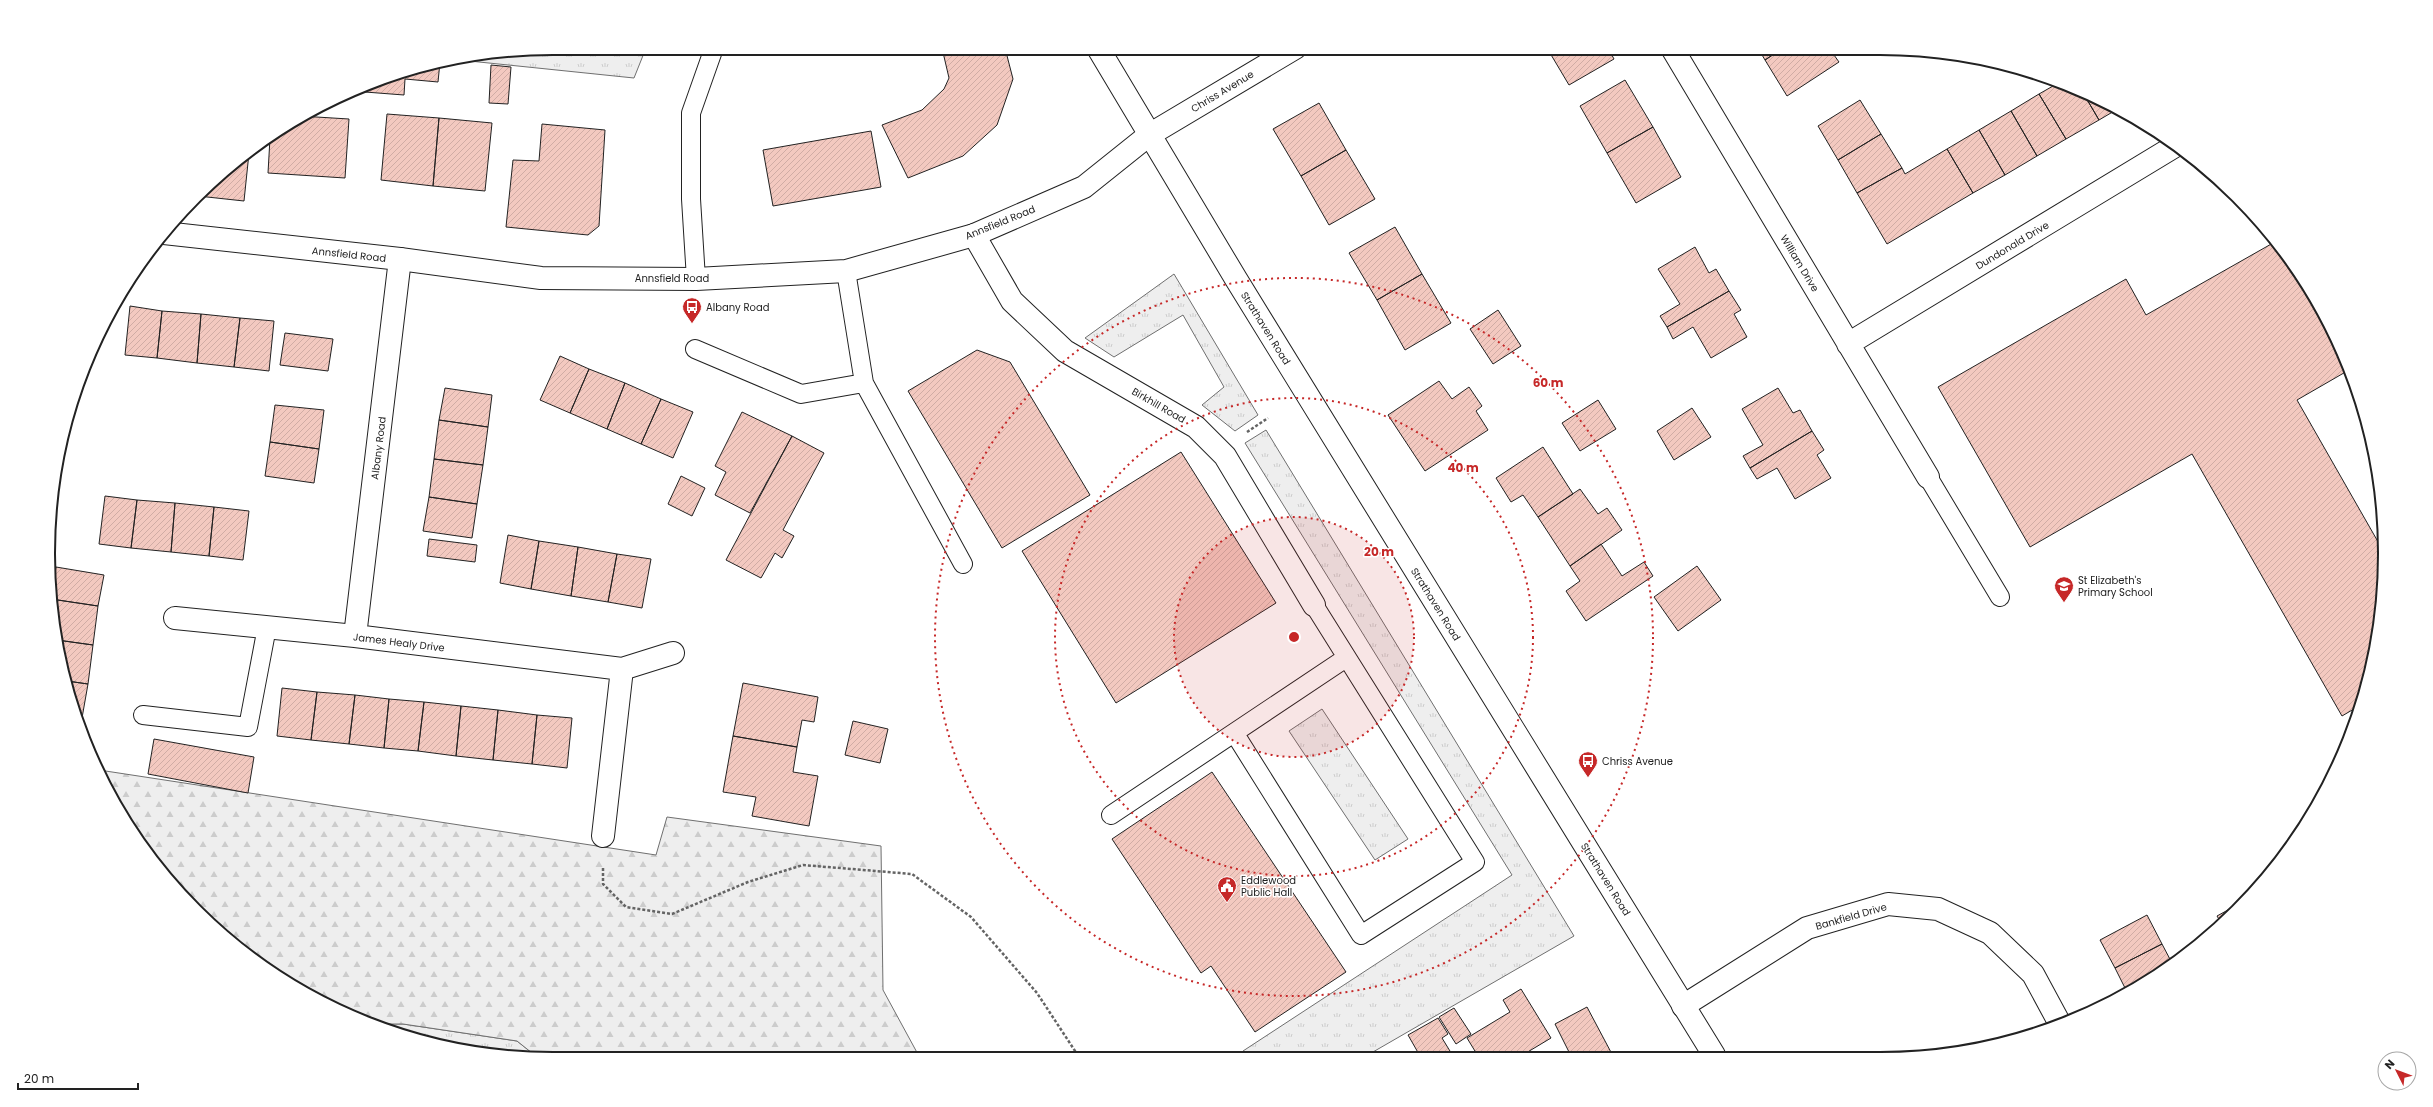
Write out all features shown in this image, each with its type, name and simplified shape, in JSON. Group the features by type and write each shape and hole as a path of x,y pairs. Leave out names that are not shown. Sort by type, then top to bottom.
{"street":[{"name":"Strathaven Road","path":"1102,55 1149,135 1712,1052"},
{"name":"Chriss Avenue","path":"1149,135 1283,55"},
{"name":"William Drive","path":"1676,55 1928,477"},
{"name":"Annsfield Road","path":"171,235 400,259 542,278 696,279 846,271 974,235 1084,187 1149,135"},
{"name":"Dundonald Drive","path":"1848,344 2170,149"},
{"name":"Birkhill Road","path":"974,235 1012,301 1065,351 1196,427 1225,456 1314,605"},
{"name":"Albany Road","path":"355,636 400,259"},
{"name":"James Healy Drive","path":"175,618 355,636 622,669 673,654"},
{"path":"603,836 622,669"},
{"name":"Bankfield Drive","path":"1683,1006 1807,928 1888,904 1938,909 1990,933 2033,974 2057,1019"}],"lane":[{"path":"696,279 691,200 691,113 712,55"},
{"path":"846,271 864,383 963,564"},
{"path":"695,349 801,394 864,383"},
{"path":"1928,477 2000,597"},
{"path":"1235,734 1361,935 1475,862 1314,605"},
{"path":"143,715 248,727 268,627"},
{"path":"1111,815 1235,734 1346,658"}],"path":[{"path":"603,836 603,884 626,907 672,914 748,882 803,865 912,874 971,917 1037,993 1076,1052"}],"green space":[{"path":"643,55 634,78 475,62 521,56"},
{"path":"1174,274 1258,415 1235,431 1202,405 1224,387 1183,315 1114,357 1085,338"},
{"path":"1266,430 1574,936 1373,1052 1243,1051 1512,875 1245,443"},
{"path":"1322,709 1408,839 1375,860 1289,731"},
{"path":"105,771 656,855 667,817 881,846 883,990 917,1052 530,1051 517,1041 403,1024 388,1024 333,1001 277,968 250,949 225,928 201,906 158,857 122,803"},
{"path":"388,1024 403,1024 517,1041 530,1051 488,1048 456,1042 424,1035"}],"building":[{"path":"944,55 1007,55 1013,79 997,125 963,156 908,178 882,125 922,110 944,89 949,78"},
{"path":"1551,55 1612,55 1614,59 1569,85"},
{"path":"1762,55 1772,55 1765,60"},
{"path":"1772,55 1834,55 1839,62 1787,96 1765,60"},
{"path":"491,65 511,67 508,104 489,103"},
{"path":"439,69 438,82 405,79 404,95 365,92 393,81"},
{"path":"1625,80 1653,127 1607,153 1580,106"},
{"path":"2053,86 2088,101 2099,120 2066,139 2039,94"},
{"path":"2039,94 2066,139 2037,156 2011,111"},
{"path":"1860,100 1881,134 1838,160 1818,126"},
{"path":"2088,101 2112,112 2099,120"},
{"path":"1319,103 1346,150 1301,176 1273,129"},
{"path":"2011,111 2037,156 2005,175 1979,130"},
{"path":"387,114 439,118 433,186 381,180"},
{"path":"313,117 349,119 345,178 268,173 270,144 277,139"},
{"path":"439,118 492,123 485,191 433,186"},
{"path":"542,124 605,130 599,226 588,235 506,227 513,160 539,161"},
{"path":"1653,127 1681,177 1636,203 1607,153"},
{"path":"1979,130 2005,175 1973,193 1947,149"},
{"path":"871,131 881,187 773,206 763,150"},
{"path":"1881,134 1902,168 1857,193 1838,160"},
{"path":"1947,149 1973,193 1887,244 1857,193 1902,168 1905,174"},
{"path":"1346,150 1375,199 1329,225 1301,176"},
{"path":"248,159 244,201 206,197"},
{"path":"1395,227 1422,274 1377,300 1349,253"},
{"path":"2270,244 2294,277 2327,333 2344,373 2297,400 2378,541 2377,586 2374,619 2368,651 2353,709 2342,716 2192,454 2030,547 1938,387 2126,279 2146,315"},
{"path":"1695,247 1709,273 1716,269 1729,291 1667,327 1660,316 1680,304 1658,269"},
{"path":"1422,274 1451,323 1405,350 1377,300"},
{"path":"1729,291 1741,310 1734,314 1747,337 1711,358 1693,327 1673,339 1667,327"},
{"path":"130,306 162,311 157,358 125,355"},
{"path":"1498,310 1521,346 1493,364 1470,329"},
{"path":"162,311 201,314 197,363 157,358"},
{"path":"201,314 240,318 234,367 197,363"},
{"path":"240,318 274,321 269,371 234,367"},
{"path":"285,333 333,339 328,371 280,365"},
{"path":"977,350 1010,362 1090,495 1002,548 908,391"},
{"path":"560,356 589,369 570,413 540,400"},
{"path":"589,369 625,383 607,429 570,413"},
{"path":"1439,381 1452,399 1469,387 1482,406 1476,411 1488,430 1425,471 1388,415"},
{"path":"625,383 661,399 641,444 607,429"},
{"path":"445,388 492,395 488,427 439,420"},
{"path":"1778,388 1793,413 1800,410 1812,431 1750,468 1743,456 1763,445 1742,409"},
{"path":"661,399 693,412 673,458 641,444"},
{"path":"1598,400 1616,429 1580,451 1562,423"},
{"path":"275,405 324,410 319,449 270,442"},
{"path":"1692,408 1711,437 1674,460 1657,431"},
{"path":"742,412 792,436 750,513 715,495 726,472 715,466"},
{"path":"439,420 488,427 483,465 434,459"},
{"path":"1812,431 1824,450 1817,455 1831,478 1795,499 1777,468 1757,479 1750,468"},
{"path":"792,436 824,453 783,530 794,536 782,558 775,553 761,578 726,560"},
{"path":"270,442 319,449 314,483 265,476"},
{"path":"1543,447 1573,494 1538,517 1523,495 1511,502 1496,478"},
{"path":"1181,452 1276,603 1116,703 1022,551"},
{"path":"434,459 483,465 477,504 429,497"},
{"path":"681,476 705,488 692,516 668,504"},
{"path":"1580,489 1598,514 1607,508 1622,530 1570,566 1538,517"},
{"path":"105,496 137,500 131,548 99,544"},
{"path":"429,497 477,504 472,538 423,531"},
{"path":"137,500 175,503 171,552 131,548"},
{"path":"175,503 214,507 209,556 171,552"},
{"path":"214,507 249,511 243,560 209,556"},
{"path":"508,535 539,541 531,589 500,583"},
{"path":"429,539 477,545 475,562 427,556"},
{"path":"539,541 578,547 571,596 531,589"},
{"path":"1601,544 1622,576 1644,562 1653,576 1586,621 1566,591 1580,581 1570,566"},
{"path":"578,547 617,554 608,602 571,596"},
{"path":"617,554 651,559 642,608 608,602"},
{"path":"1697,566 1721,600 1678,631 1654,597"},
{"path":"56,567 104,575 98,606 57,600"},
{"path":"57,600 98,606 93,645 63,641"},
{"path":"63,641 93,645 88,684 72,682"},
{"path":"72,682 88,684 82,717"},
{"path":"743,683 818,697 814,722 802,720 797,747 733,736"},
{"path":"282,688 317,692 311,740 277,736"},
{"path":"317,692 355,695 349,744 311,740"},
{"path":"355,695 389,699 384,748 349,744"},
{"path":"389,699 424,702 418,751 384,748"},
{"path":"424,702 461,706 456,756 418,751"},
{"path":"461,706 498,710 493,760 456,756"},
{"path":"498,710 537,715 532,764 493,760"},
{"path":"537,715 572,718 567,768 532,764"},
{"path":"853,721 888,729 880,763 845,755"},
{"path":"733,736 797,747 793,772 818,776 809,826 752,816 756,797 723,792"},
{"path":"154,739 254,757 248,793 148,774"},
{"name":"Eddlewood Public Hall","path":"1212,772 1346,972 1255,1032 1211,966 1201,973 1112,839"},
{"path":"2227,910 2218,918 2217,916"},
{"path":"2147,915 2162,944 2115,968 2100,940"},
{"path":"2162,944 2170,958 2125,987 2115,968"},
{"path":"1521,989 1551,1038 1528,1052 1476,1052 1467,1038 1510,1012 1503,1000"},
{"path":"1587,1007 1611,1052 1569,1052 1555,1024"},
{"path":"1454,1008 1471,1034 1456,1044 1439,1017"},
{"path":"1438,1018 1448,1034 1442,1038 1451,1052 1418,1052 1408,1035"}],"place":[{"name":"Albany Road","path":"692,324"},
{"name":"St Elizabeth's Primary School","path":"2064,603"},
{"name":"Chriss Avenue","path":"1588,778"},
{"name":"Eddlewood Public Hall","path":"1227,903"}]}
